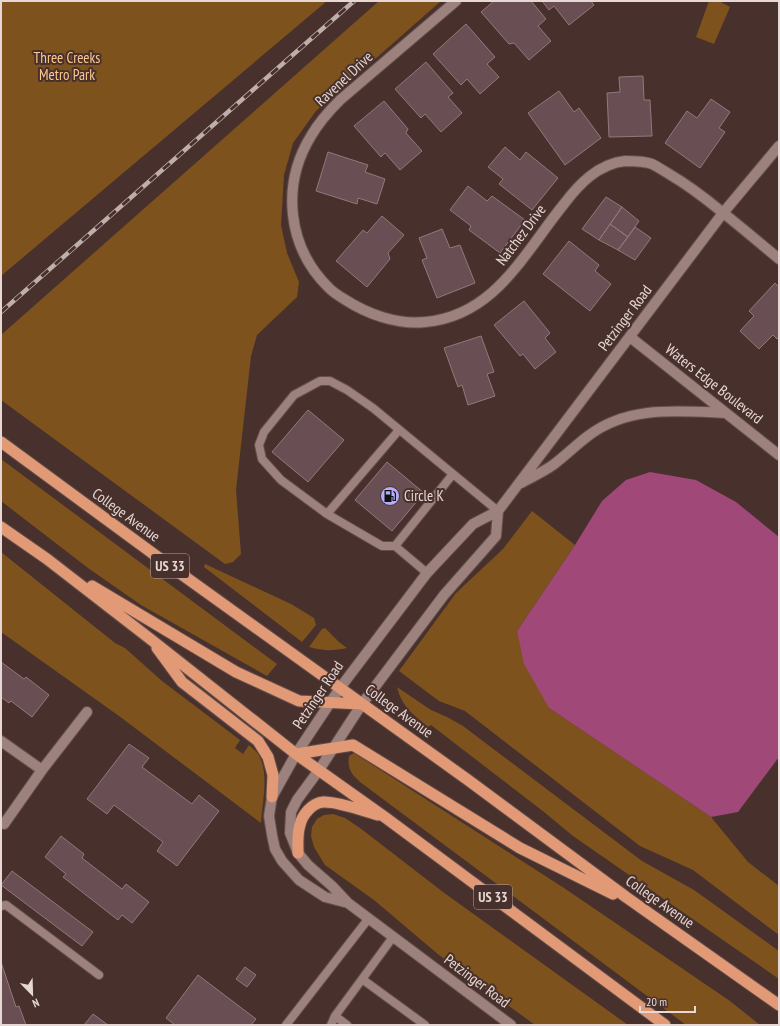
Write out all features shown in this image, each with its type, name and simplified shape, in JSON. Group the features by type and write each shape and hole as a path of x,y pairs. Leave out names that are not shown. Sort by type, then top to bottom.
{"highway":[{"name":"College Avenue","path":"1,442 159,558 468,780 642,908 779,1005"},
{"name":"US 33","path":"1,527 47,559 296,754 386,818 665,1025"},
{"path":"47,559 236,672 299,701 362,704"},
{"path":"149,638 182,682 258,741 268,757 273,775 272,797"},
{"path":"296,754 353,745 520,848 642,908"},
{"path":"298,853 300,824 303,817 311,807 316,804 323,802 335,804 386,818"}],"street":[{"name":"Ravenel Drive","path":"330,289 309,263 297,240 293,220 292,200 293,180 300,158 310,136 340,100 456,1"},
{"name":"Petzinger Road","path":"348,903 325,897 299,880 282,861 275,849 269,816 272,797 296,754 340,688 427,573 473,524 498,511 723,213 779,146"},
{"name":"Natchez Drive","path":"330,289 358,308 387,318 404,322 423,323 444,320 479,304 491,294 514,271 550,221 577,188 596,172 624,161 652,164 688,185 747,231 779,259"},
{"name":"Waters Edge Boulevard","path":"630,337 779,455"},
{"path":"517,486 553,465 589,435 615,420 640,414 671,411 726,413"},
{"name":"Petzinger Road","path":"498,511 496,536 444,595 362,704 319,770 297,800 291,812 290,833 298,853 308,865 332,886 348,903 511,1025"},
{"path":"4,824 42,770 87,712"},
{"path":"1,741 42,770"}],"lane":[{"path":"427,573 395,546 382,546 328,514 281,480 262,459 259,444 264,432 294,395 320,381 330,381 347,390 373,408 498,511"},
{"path":"328,514 399,430"},
{"path":"395,546 454,474"},
{"path":"1,906 6,905 98,975"},
{"path":"286,1025 369,918"},
{"path":"331,1025 335,1016 393,937"},
{"path":"362,979 425,1025"},
{"path":"335,1016 347,1025"}],"green space":[{"name":"Three Creeks Metro Park","path":"1,1 327,1 1,276"},
{"path":"379,1 441,1 316,111 293,143 284,175 281,225 287,253 299,282 297,297 257,335 251,356 236,490 241,554 233,562 225,564 1,400 1,335"},
{"path":"709,1 719,1 730,7 714,44 696,37"},
{"path":"1,459 277,664 267,676 141,605 88,568 1,501"},
{"path":"532,511 575,545 517,631 549,708 711,817 748,862 779,886 779,935 693,870 640,846 465,711 439,701 399,671 456,593 503,549"},
{"path":"1,552 115,643 125,648 162,681 240,740 235,748 243,754 249,745 258,754 264,770 264,797 261,823 119,716 1,632"},
{"path":"205,564 291,604 314,618 316,625 302,642 204,567"},
{"path":"325,628 347,648 328,650 309,647 322,629"},
{"path":"397,687 431,710 463,726 642,861 694,890 779,951 779,979 573,836 431,725 428,727 405,705"},
{"path":"354,753 564,888 730,1001 760,1025 686,1025 360,782 354,776 349,767 349,756"},
{"path":"333,814 345,818 360,828 443,892 628,1025 535,1025 439,955 374,900 325,865 314,847 311,836 312,827 317,819 324,815"}],"shaded area":[{"path":"650,472 696,480 736,502 779,537 779,757 738,812 711,817 549,708 524,664 517,631 575,545 602,501 626,480"}],"building":[{"path":"494,1 531,1 546,19 538,26 551,41 529,60 514,43 509,44 481,12"},
{"path":"542,1 591,1 594,5 569,25 554,6 549,10"},
{"path":"466,24 495,57 487,64 499,77 480,94 467,79 461,85 433,54"},
{"path":"426,62 453,93 448,97 462,113 441,132 425,114 421,118 395,89"},
{"path":"643,76 644,100 650,100 652,136 609,137 607,93 620,92 619,77"},
{"path":"559,91 574,112 579,108 601,138 565,165 528,113"},
{"path":"711,99 730,112 719,128 725,132 700,168 665,143 687,111 697,118"},
{"path":"384,101 408,129 406,133 422,151 400,170 385,153 381,157 354,126"},
{"path":"505,147 520,160 526,152 558,178 532,210 499,184 503,179 488,167"},
{"path":"328,152 368,165 365,172 385,179 377,204 358,198 357,204 316,191"},
{"path":"468,186 487,201 492,196 525,220 500,253 469,230 471,226 450,210"},
{"path":"606,197 622,207 599,240 582,229"},
{"path":"622,207 639,221 628,237 610,224"},
{"path":"382,216 404,235 388,253 390,259 367,287 336,261 363,230 367,233"},
{"path":"610,224 628,237 618,250 599,240"},
{"path":"635,227 651,238 635,260 618,250"},
{"path":"442,229 450,248 460,245 475,283 437,298 422,260 427,258 419,238"},
{"path":"569,241 599,265 595,271 611,284 590,311 543,274"},
{"path":"775,283 779,287 779,336 777,339 773,335 759,349 740,331 754,316 749,311"},
{"path":"524,301 550,333 545,338 556,352 535,369 523,354 520,356 494,325"},
{"path":"481,336 494,372 487,374 495,396 468,405 462,385 458,387 444,348"},
{"path":"308,410 344,440 308,482 272,452"},
{"name":"Circle K","path":"387,462 424,493 392,531 355,500"},
{"path":"1,662 24,679 26,677 49,695 32,717 11,701 9,703 1,697"},
{"path":"129,744 149,758 142,767 192,804 199,795 219,811 177,866 157,851 163,842 114,805 107,814 87,799"},
{"path":"61,836 84,854 82,858 122,889 126,884 149,902 132,923 122,915 118,920 63,877 66,874 45,857"},
{"path":"12,871 93,932 82,946 1,885"},
{"path":"1,962 16,1007 19,1006 26,1025 1,1025"},
{"path":"245,967 256,975 247,987 236,979"},
{"path":"198,975 256,1019 251,1025 175,1025 166,1018"},
{"path":"93,1014 108,1025 84,1025"}],"railway":[{"path":"1,312 354,1"}],"place":[{"name":"Circle K","path":"390,496"}]}
